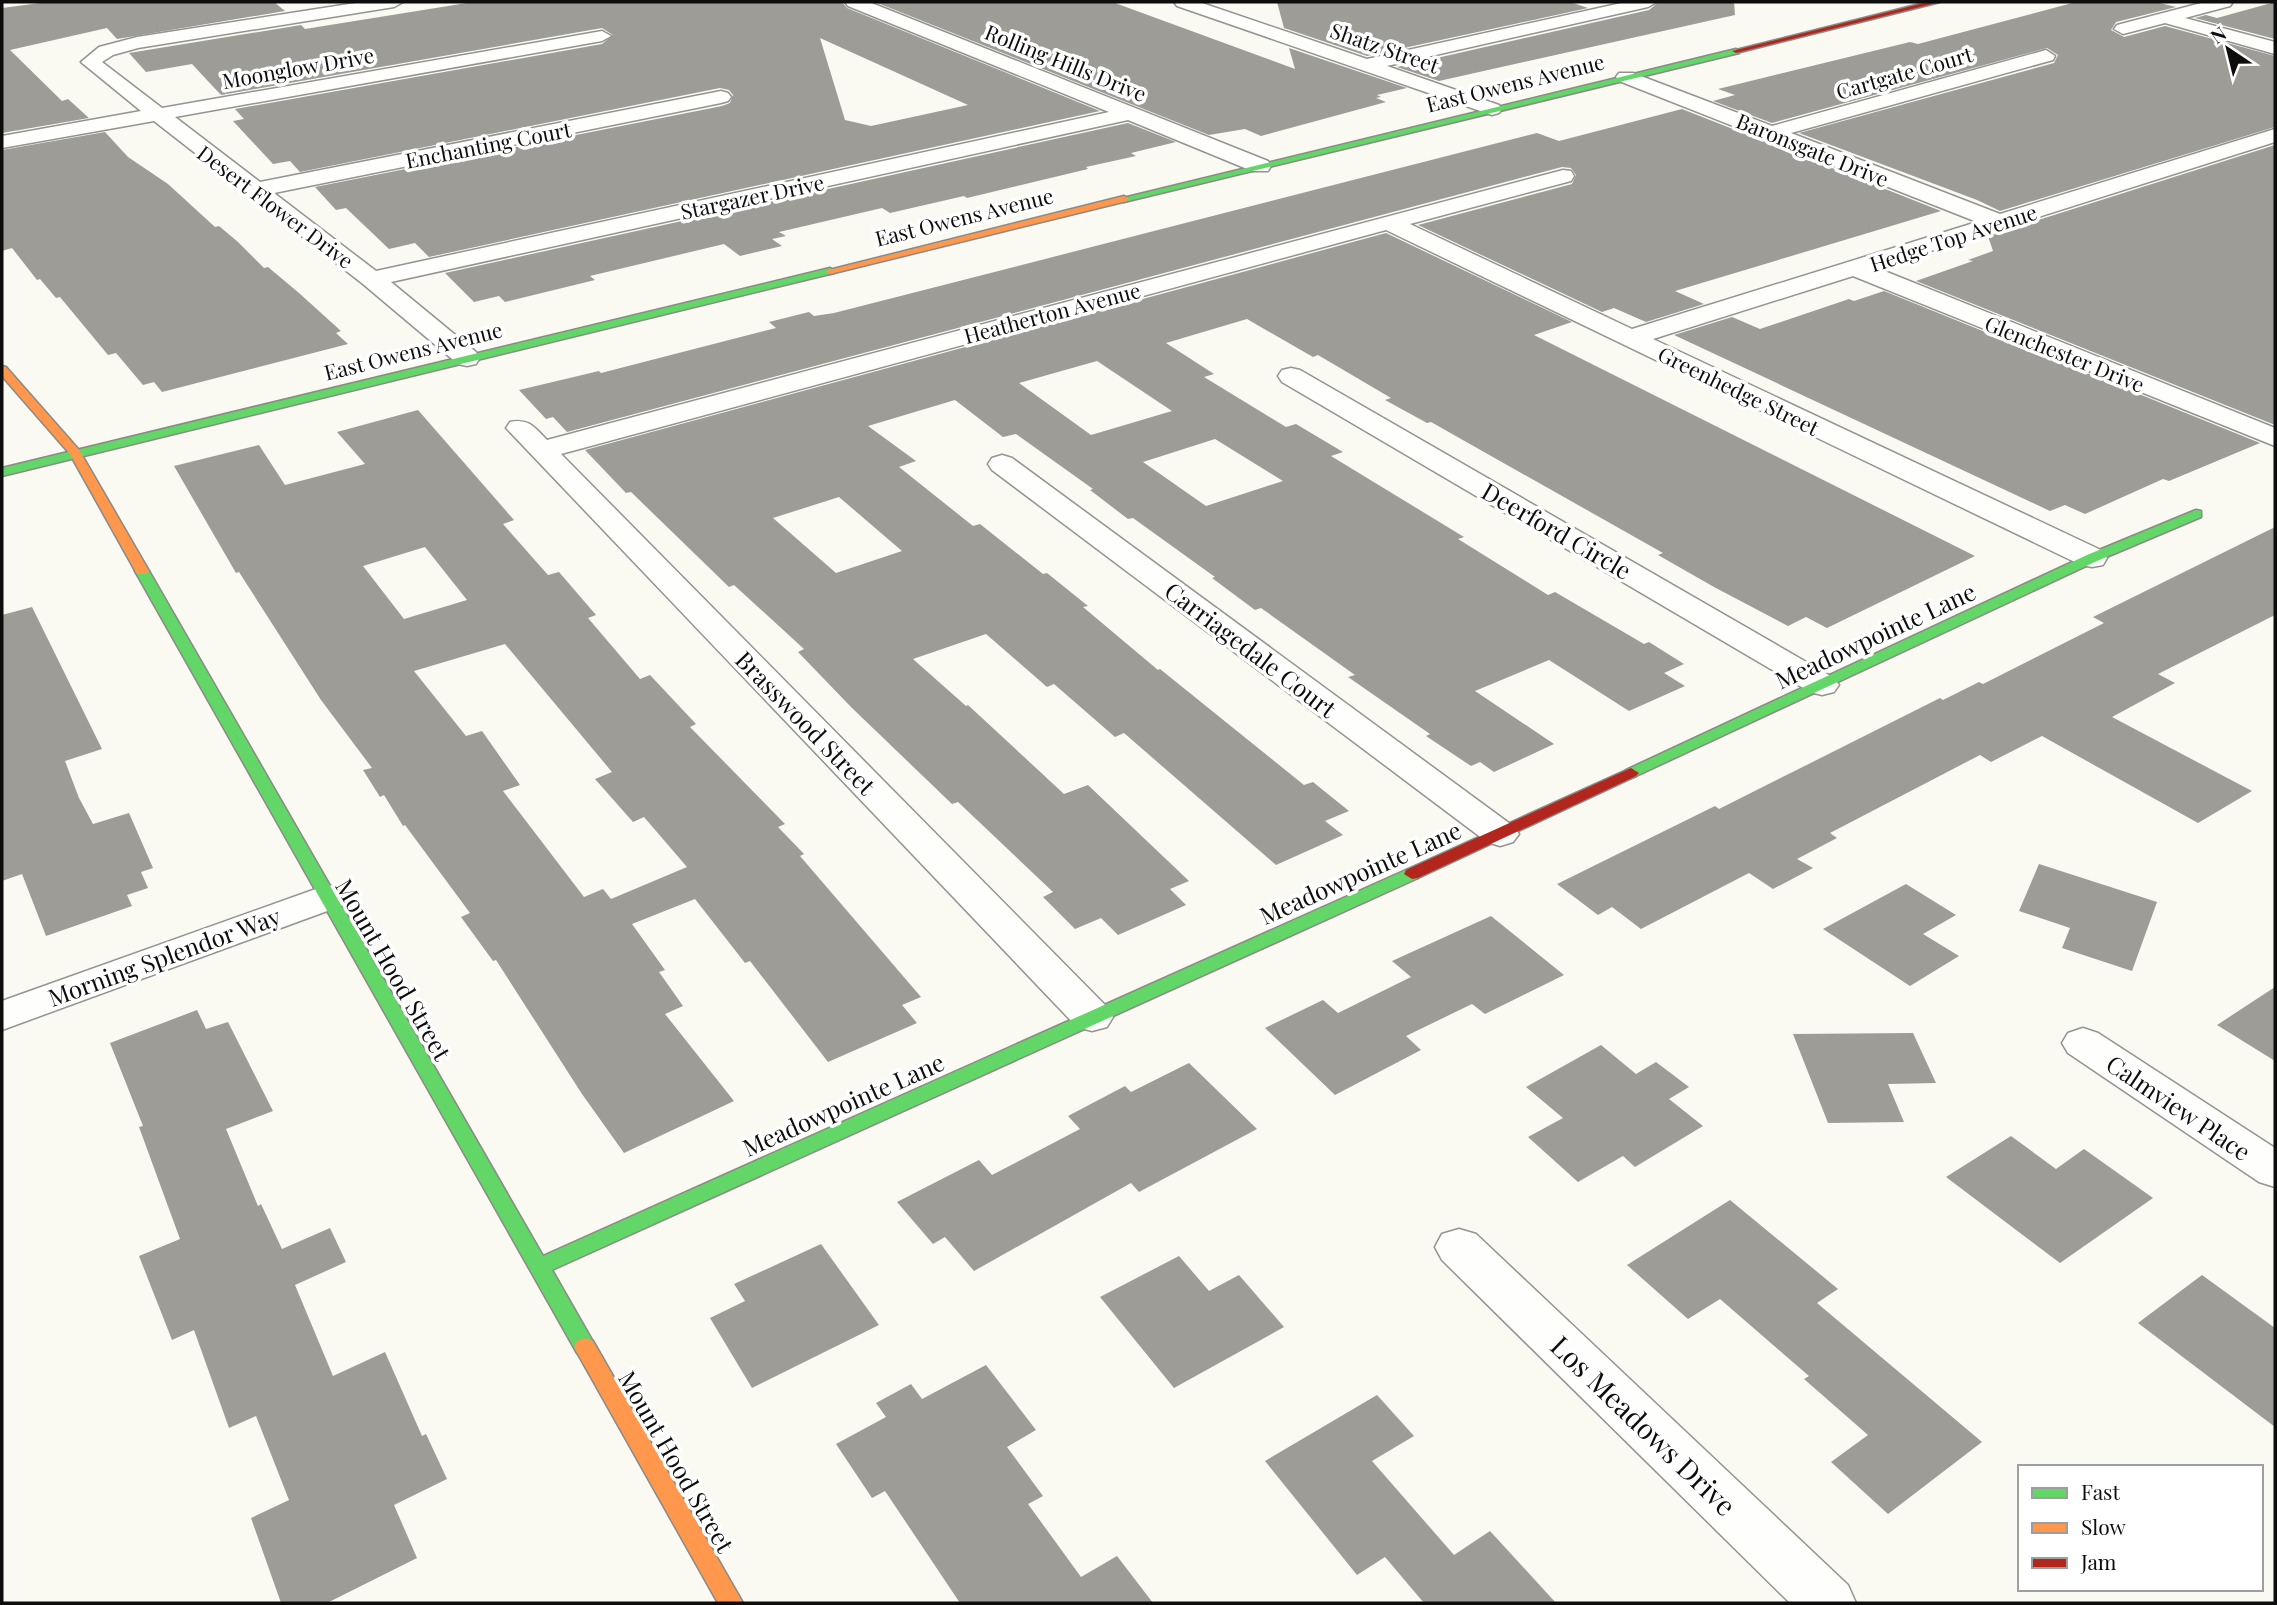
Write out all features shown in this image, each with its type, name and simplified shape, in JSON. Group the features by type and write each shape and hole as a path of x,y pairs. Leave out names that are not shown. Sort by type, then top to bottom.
{"street":[{"name":"Desert Flower Drive","path":"394,2 137,43 97,56 90,62 372,279 467,358"},
{"name":"Rolling Hills Drive","path":"854,2 1260,166"},
{"name":"Shatz Street","path":"1183,2 1492,109"},
{"path":"1367,65 1648,2"},
{"name":"East Owens Avenue","path":"2,472 1927,2"},
{"path":"2123,29 2224,2"},
{"path":"2165,18 2275,49"},
{"name":"Moonglow Drive","path":"2,142 602,36"},
{"path":"2244,60 2275,49"},
{"name":"Cartgate Court","path":"1773,132 2046,56"},
{"name":"Baronsgate Drive","path":"1626,77 1999,222"},
{"name":"Enchanting Court","path":"255,190 721,97"},
{"name":"Stargazer Drive","path":"372,279 1132,113"},
{"name":"Hedge Top Avenue","path":"1631,338 2275,135"},
{"name":"Heatherton Avenue","path":"531,439 1563,176"},
{"name":"Greenhedge Street","path":"1387,222 2092,558"},
{"name":"Glenchester Drive","path":"1855,268 2275,438"},
{"name":"Mount Hood Street","path":"2,369 75,453 731,1603"},
{"name":"Deerford Circle","path":"1291,376 1822,685"},
{"name":"Brasswood Street","path":"531,439 1092,1017"},
{"name":"Carriagedale Court","path":"1002,464 1500,834"},
{"name":"Meadowpointe Lane","path":"540,1266 1500,834 2092,558 2196,514"},
{"name":"Morning Splendor Way","path":"2,1016 327,897"},
{"name":"Calmview Place","path":"2083,1043 2275,1170"},
{"name":"Los Meadows Drive","path":"1459,1247 1828,1603"}],"building":[{"path":"48,2 274,2 285,11 117,39 107,28 10,50 62,101 68,99 89,118 2,133 2,8"},
{"path":"473,2 842,2 847,8 1100,111 429,257 415,243 389,249 346,208 336,210 315,187 722,106 730,103 733,95 729,90 720,88 300,172 290,161 273,164 233,121 244,119 235,109 602,44 613,35 602,28 221,95 192,64 146,72 129,53 301,25 305,29","holes":["820,38 968,105 871,126 845,120"]},
{"path":"875,2 1115,3 1295,69 1289,48 1407,88 1377,95 1381,97 1376,98 1386,102 1261,136 1245,129 1209,135"},
{"path":"1277,2 1570,2 1588,8 1367,56 1284,28"},
{"path":"1659,2 1734,2 1735,15 1439,81 1397,67 1649,10"},
{"path":"2076,2 2156,2 2176,7 2116,22 2111,30 2124,37 2165,26 2275,56 2275,127 2000,211 1799,133 2054,63 2058,55 2047,48 1772,123 1713,101 1735,95 1718,89 1910,42 1918,44"},
{"path":"2275,2 2275,39 2195,18 2206,15 2217,18"},
{"path":"1682,109 1941,211 1675,291 1704,304 1646,322 1614,308 1602,312 1418,225 1572,184 1576,175 1571,168 1562,167 567,432 553,417 546,419 519,390 599,371 601,373 776,328 769,322 809,312 814,316 834,313 1537,133 1559,141"},
{"path":"1128,123 1176,142 1131,153 1136,156 1086,167 1088,169 967,198 964,196 890,213 882,208 779,232 786,236 772,239 782,246 740,256 724,244 590,276 595,280 505,302 499,296 474,302 445,273"},
{"path":"105,132 128,157 168,184 215,227 219,226 238,242 264,268 268,267 299,293 341,331 336,333 348,344 162,392 154,382 143,385 116,353 108,355 60,297 56,298 40,279 37,280 12,248 2,251 2,150"},
{"path":"2275,145 2275,425 1916,281 1993,251 1988,236"},
{"path":"1386,233 1572,322 1534,335 1975,556 1827,628 1806,617 1788,626 1658,555 1663,553 1431,422 1427,423 1385,400 1391,398 1318,355 1313,357 1247,319 1166,343 1214,374 1204,377 1286,427 1296,424 1343,452 1331,456 1464,537 1458,539 1548,595 1555,592 1644,644 1649,642 1684,664 1664,673 1685,686 1629,711 1549,660 1475,691 1554,744 1494,772 1480,762 1471,766 1426,736 1430,734 1348,677 1355,675 1261,608 1255,610 1212,578 1215,577 1133,518 1128,519 1090,490 1093,489 1016,434 1003,437 955,400 868,426 916,461 899,467 973,526 980,524 1043,574 1047,573 1088,606 1083,607 1158,670 1304,785 1313,782 1349,811 1325,821 1343,835 1276,865 1124,733 1115,737 1054,684 1047,687 986,634 913,659 968,705 1064,794 1088,785 1189,881 1170,889 1186,905 1118,935 1101,918 1075,929 1043,897 1053,892 958,802 952,804 851,707 798,652 804,649 734,585 729,587 631,492 626,493 585,450","holes":["1097,361 1172,411 1091,435 1019,383","1215,439 1283,481 1206,506 1143,462","839,497 902,551 836,573 773,518"]},
{"path":"1884,291 2260,443 2169,481 2163,479 2085,514 2065,505 2050,511 1674,335 1732,317 1760,329 1849,299 1854,301"},
{"path":"418,410 514,520 503,524 548,575 559,572 596,615 588,618 640,679 650,675 696,724 690,727 785,824 778,827 804,854 800,856 921,997 902,1005 917,1023 828,1062 750,961 745,963 695,899 632,924 665,970 659,972 683,1006 665,1014 734,1101 624,1153 582,1094 496,960 493,961 461,917 470,913 405,825 403,826 384,795 380,797 363,770 372,768 321,700 239,572 236,573 174,466 259,445 285,485 365,464 337,432","holes":["425,547 467,600 404,619 363,566","505,644 612,772 595,779 633,822 644,817 687,867 611,899 603,889 584,897 503,791 520,785 482,731 466,736 414,671"]},
{"path":"2275,527 2275,615 2158,674 2175,683 2112,717 2252,791 2198,823 2042,736 1991,762 1980,755 1830,833 1837,838 1797,859 1813,868 1773,889 1749,873 1641,929 1612,907 1598,915 1557,884 1715,806 1719,809 1940,698 1943,700 1979,682 1983,684 2104,623 2093,617"},
{"path":"32,607 102,749 65,761 79,798 93,824 129,813 153,868 141,872 148,888 127,895 132,906 46,936 22,874 2,881 2,615"},
{"path":"2039,864 2157,902 2132,971 2062,948 2070,928 2019,911"},
{"path":"1906,884 1956,915 1923,934 1959,956 1910,986 1823,929"},
{"path":"1491,916 1564,975 1485,1014 1472,1004 1406,1036 1421,1050 1335,1095 1265,1028 1323,1000 1338,1013 1411,977 1392,961"},
{"path":"2275,987 2275,1061 2217,1025"},
{"path":"197,1010 206,1029 228,1022 273,1111 226,1129 258,1206 261,1204 282,1249 330,1228 346,1262 295,1285 333,1376 385,1352 422,1436 426,1434 447,1479 394,1505 417,1558 327,1603 281,1603 251,1518 289,1500 256,1416 229,1428 194,1330 172,1340 139,1256 180,1239 139,1127 143,1126 110,1043"},
{"path":"1913,1033 1936,1083 1888,1084 1904,1122 1828,1123 1793,1034"},
{"path":"1601,1045 1636,1074 1656,1062 1689,1087 1669,1099 1703,1126 1635,1167 1623,1156 1578,1182 1528,1137 1563,1118 1526,1087"},
{"path":"1189,1063 1257,1129 1139,1192 1131,1183 974,1271 945,1237 933,1244 897,1202 979,1160 992,1175 1080,1129 1068,1116 1125,1086 1131,1092"},
{"path":"2011,1136 2056,1169 2084,1149 2153,1198 2060,1263 1946,1177"},
{"path":"1730,1200 1838,1289 1817,1303 1982,1442 1888,1514 1831,1462 1868,1435 1804,1379 1809,1376 1720,1299 1688,1319 1627,1265"},
{"path":"821,1244 879,1325 752,1388 710,1318 745,1301 734,1284"},
{"path":"1179,1256 1209,1291 1239,1275 1284,1327 1174,1388 1100,1297"},
{"path":"2202,1275 2275,1328 2275,1427 2138,1323"},
{"path":"986,1365 1036,1430 1007,1447 1043,1496 1028,1504 1081,1577 1117,1556 1153,1603 960,1603 885,1491 872,1498 836,1444 886,1417 876,1403 911,1384 922,1399"},
{"path":"1377,1395 1414,1436 1372,1461 1454,1555 1490,1531 1556,1603 1424,1603 1385,1557 1357,1575 1265,1461"}],"traffic: fast":[{"path":"1124,199 1736,51"},
{"path":"2,472 830,271"},
{"path":"1631,773 2092,558 2196,514"},
{"path":"142,571 585,1347"},
{"path":"540,1266 1412,874"}],"traffic: slow":[{"path":"830,271 1124,199"},
{"path":"2,369 75,453 142,571"},
{"path":"585,1347 731,1603"}],"traffic: jam":[{"path":"1736,51 1936,2"},
{"path":"1412,874 1631,773"}]}
